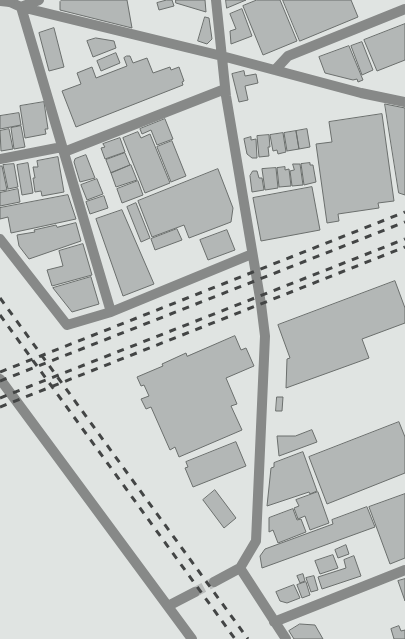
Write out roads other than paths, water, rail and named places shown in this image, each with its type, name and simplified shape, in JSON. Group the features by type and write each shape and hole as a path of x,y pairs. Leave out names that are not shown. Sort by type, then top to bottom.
{"street":[{"path":"21,7 39,0"},
{"path":"214,582 240,568 256,541 264,336 225,89 216,0"},
{"path":"6,1 21,7 222,56 361,93 405,102"},
{"path":"21,7 111,312"},
{"path":"276,70 288,56 405,9"},
{"path":"0,158 63,149 225,89"},
{"path":"0,239 67,325 111,312 252,254"},
{"path":"0,379 192,639"},
{"path":"240,568 286,639"},
{"path":"274,622 405,570"},
{"path":"168,606 194,592"}],"tunnel":[{"path":"195,592 214,582"}],"railway":[{"path":"0,372 405,212"},
{"path":"0,381 405,222"},
{"path":"0,398 405,239"},
{"path":"0,407 405,247"},
{"path":"0,298 248,639"},
{"path":"0,315 235,639"}]}
